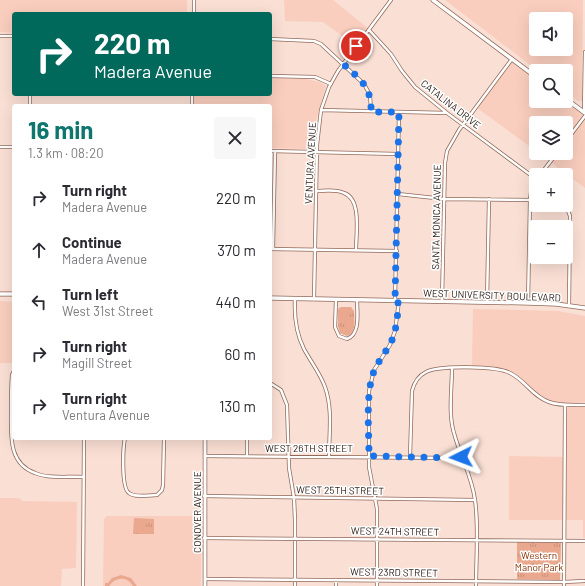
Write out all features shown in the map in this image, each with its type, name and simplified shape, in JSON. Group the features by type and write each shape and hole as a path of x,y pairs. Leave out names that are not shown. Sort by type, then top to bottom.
{"main road":[{"path":"433,0 529,72"},
{"path":"573,105 585,114"},
{"path":"0,294 12,294"},
{"name":"WEST UNIVERSITY BOULEVARD","path":"272,298 528,303 585,308"}],"street":[{"path":"194,0 194,12"},
{"name":"VENTURA AVENUE","path":"314,299 316,152 321,110 331,84 343,64 391,0"},
{"name":"CATALINA DRIVE","path":"369,30 391,54 414,87 529,175"},
{"path":"0,36 12,36"},
{"path":"272,39 319,42 360,79 367,89 371,101 371,112"},
{"path":"573,131 585,114 585,52"},
{"name":"SANTA MONICA AVENUE","path":"442,301 445,163 447,151 453,139 512,59"},
{"path":"272,76 315,77 331,84"},
{"path":"321,110 447,113"},
{"path":"377,586 377,517 370,477 369,396 370,383 376,367 390,345 398,319 397,251 399,112"},
{"path":"0,147 12,147"},
{"path":"272,224 275,151 398,154"},
{"path":"545,168 552,160"},
{"path":"316,191 341,192 350,196 354,201 356,210 356,250"},
{"path":"398,194 444,199 529,200"},
{"path":"487,302 490,199"},
{"path":"528,303 530,212"},
{"path":"568,212 570,222 569,306"},
{"path":"272,249 397,251"},
{"path":"294,299 294,315 298,334 304,349 325,387 328,400 329,457"},
{"path":"336,300 336,330 339,336 347,338 353,336 356,330 357,300"},
{"path":"452,368 452,423 475,500 476,586"},
{"path":"410,457 411,404 413,386 420,377 427,372 436,369 452,368 503,370 516,376 536,395 543,399 565,405 585,405"},
{"path":"272,383 281,390 288,405 288,456 294,498 295,586"},
{"path":"564,586 565,405"},
{"path":"12,440 15,456 28,470 40,475 84,477"},
{"path":"83,586 84,440"},
{"path":"125,440 124,476 126,490 132,495 157,495 162,490 164,440"},
{"name":"CONOVER AVENUE","path":"205,440 205,586"},
{"path":"247,456 248,440"},
{"name":"WEST 26TH STREET","path":"205,456 369,456 462,458"},
{"name":"WEST 25TH STREET","path":"204,496 475,500"},
{"name":"WEST 24TH STREET","path":"204,538 585,541"},
{"name":"WEST 23RD STREET","path":"205,579 584,581"},
{"path":"336,580 336,586"}],"shaded area":[{"path":"0,0 187,0 187,12 12,12 12,33 0,32"},
{"path":"284,0 333,0 369,29 356,46 323,22 285,21"},
{"path":"445,0 583,0 582,101 578,101 573,97 573,64 529,64"},
{"path":"512,59 529,72 529,108 573,108 573,105 585,113 585,188 573,179 573,168 558,168 547,160 573,160 573,116 529,116 529,146 476,107"},
{"path":"272,78 305,79 320,82 326,86 317,116 312,149 272,148 272,104 193,104 194,96 272,96"},
{"path":"0,301 12,302 12,363 0,363"},
{"path":"473,309 558,311 585,316 585,402 565,405 545,400 514,375 500,370 472,369"},
{"path":"570,406 585,406 585,538 583,538 583,520 566,520 567,409"},
{"path":"509,456 564,457 564,520 509,520"},
{"path":"0,498 19,498 22,501 77,502 76,568 62,569 61,586 0,586"},
{"path":"107,516 201,516 201,586 103,586 104,519"}],"green space":[{"path":"341,307 351,307 354,311 354,329 347,336 340,333 338,326 338,310"},
{"path":"134,518 154,519 154,534 133,534"},
{"name":"Western Manor Park","path":"517,542 561,543 560,580 517,579"},
{"path":"121,575 131,578 137,586 133,586 125,579 118,579 109,586 105,586 105,583 108,583 112,578"}],"route":[{"path":"356,46 343,64 360,79 367,89 370,95 371,112 399,112 395,301 398,301 398,319 390,345 376,367 370,383 369,456 462,458 461,457"}]}
